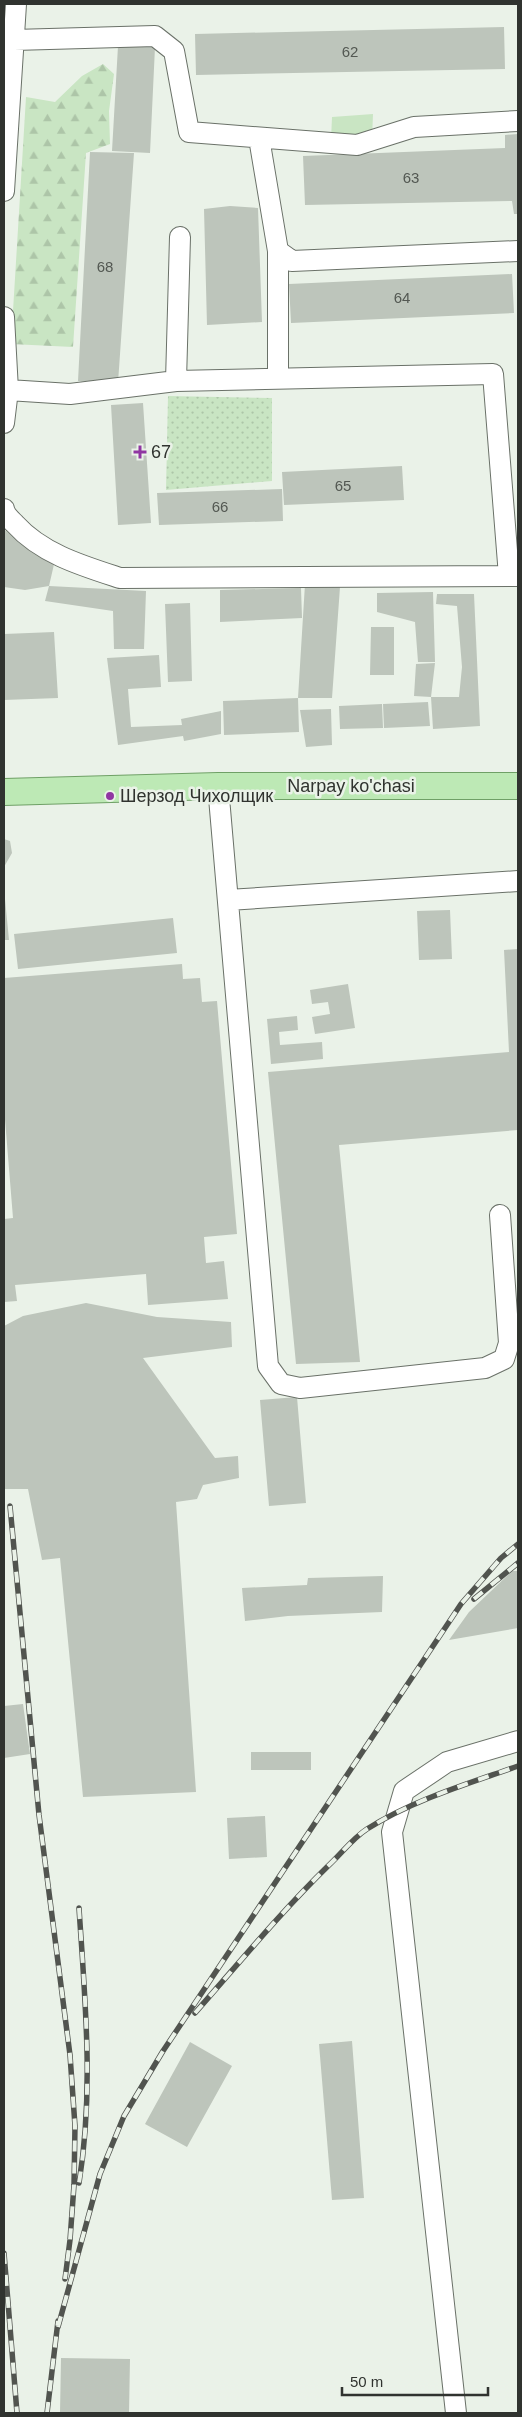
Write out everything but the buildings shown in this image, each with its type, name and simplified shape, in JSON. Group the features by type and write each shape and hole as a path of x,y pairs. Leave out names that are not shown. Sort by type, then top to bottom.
{"main road":[{"name":"Narpay ko'chasi","path":"4,792 218,786 518,786"}],"lane":[{"path":"4,191 16,4"},
{"path":"14,40 155,36 174,51 189,132 357,145 414,127 518,121"},
{"path":"259,138 278,251 278,378"},
{"path":"176,380 180,237"},
{"path":"278,251 292,261 518,251"},
{"path":"4,317 8,390 4,423"},
{"path":"4,509 4,513 34,542 73,562 120,578 514,576 493,374 176,380 70,394 8,390"},
{"path":"218,786 268,1366 281,1384 300,1388 485,1368 504,1359 509,1343 500,1215"},
{"path":"228,900 518,881"},
{"path":"456,2413 392,1832 404,1791 447,1762 518,1740"}],"green space":[{"path":"103,64 114,74 109,111 110,144 86,153 73,347 11,344 26,97 55,102 82,76"},
{"path":"373,114 372,139 331,140 332,117"},
{"path":"168,396 272,398 272,481 166,490"}],"railway":[{"path":"10,1506 39,1815 70,2055 75,2126 74,2185 65,2279"},
{"path":"58,2327 100,2174 124,2116 163,2051 461,1604 501,1558 518,1544"},
{"path":"474,1599 518,1563"},
{"path":"195,2013 294,1901 352,1841 367,1829 422,1801 518,1766"},
{"path":"79,1908 87,2045 84,2149 79,2183"},
{"path":"4,2253 17,2413"},
{"path":"47,2413 58,2321"}],"place":[{"name":"67","path":"140,452"},
{"name":"Шерзод Чихолщик","path":"110,796"}]}
